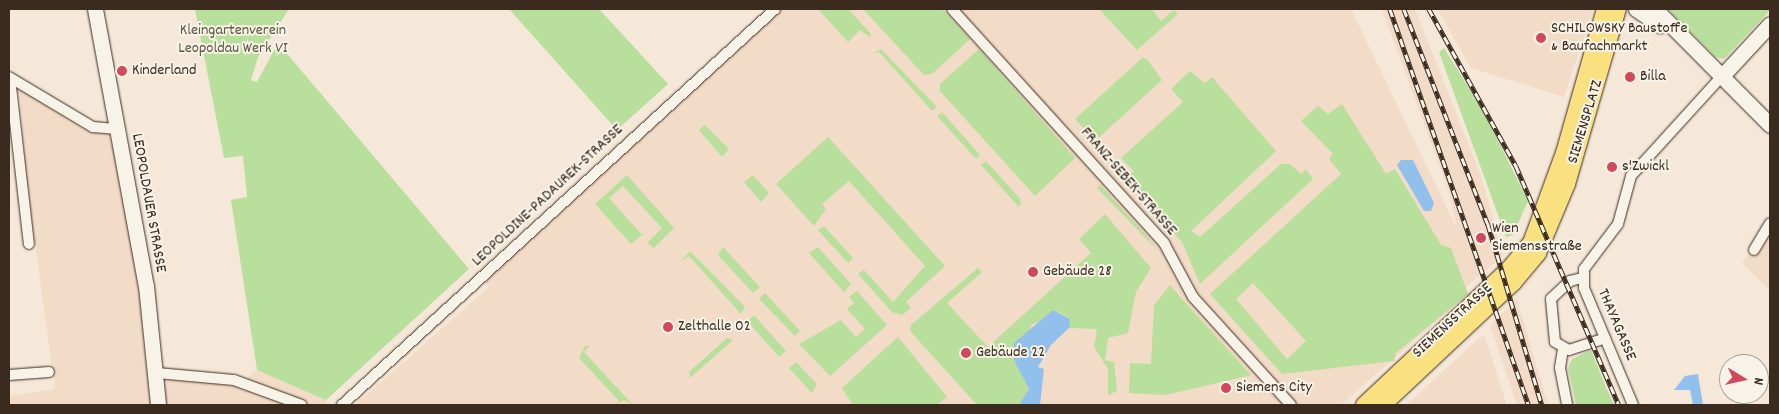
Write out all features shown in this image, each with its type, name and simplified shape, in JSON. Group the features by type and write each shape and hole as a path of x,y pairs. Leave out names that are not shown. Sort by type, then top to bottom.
{"main road":[{"name":"LEOPOLDAUER STRASSE","path":"95,9 157,373 158,405"},
{"name":"SIEMENSPLATZ","path":"1543,233 1605,9"},
{"name":"SIEMENSPLATZ","path":"1543,233 1580,144 1618,9"},
{"path":"1636,9 1648,14 1705,71 1721,77"},
{"path":"1654,9 1770,125"},
{"path":"1721,77 1770,24"},
{"name":"SIEMENSSTRASSE","path":"1364,405 1517,261 1543,233"},
{"name":"SIEMENSSTRASSE","path":"1382,405 1513,283 1543,233"}],"street":[{"name":"LEOPOLDINE-PADAUREK-STRASSE","path":"342,405 775,9"},
{"name":"FRANZ-SEBEK-STRASSE","path":"952,9 1164,243 1193,297 1291,405"},
{"path":"9,77 93,127 116,129"},
{"path":"9,77 28,244"},
{"name":"THAYAGASSE","path":"1633,405 1604,338 1582,278 1589,261 1615,230 1631,176 1721,77"},
{"path":"1754,250 1770,223"},
{"path":"1582,278 1562,286 1549,303 1556,342 1564,349 1576,350 1604,338"},
{"path":"1564,349 1560,368 1567,405"},
{"path":"9,375 49,372"},
{"path":"157,373 234,380 302,405"}],"shaded area":[{"path":"775,9 1351,9 1457,229 1448,189 1382,9 1415,9 1481,176 1503,256 1466,287 1468,294 1341,405 355,405 489,287 481,279"},
{"path":"1437,9 1593,9 1564,97 1471,68"},
{"path":"19,86 93,128 115,130 156,372 245,380 257,370 295,384 326,400 327,405 9,405 9,396 55,389 27,185"},
{"path":"1770,232 1770,291 1742,263"},
{"path":"1517,299 1548,405 1517,405 1490,325"},
{"path":"1484,334 1507,405 1406,405"}],"green space":[{"name":"Kleingartenverein Leopoldau Werk VI","path":"195,9 289,9 258,57 251,80 257,82 278,43 469,269 326,400 257,370 231,200 247,197 243,156 224,158"},
{"path":"509,9 599,9 668,84 617,130"},
{"path":"848,9 871,34 870,37 860,30 848,42 819,10"},
{"path":"863,9 942,9 970,39 933,73 924,75"},
{"path":"1099,9 1152,9 1161,21 1174,10 1178,14 1137,50"},
{"path":"1668,9 1770,10 1724,59 1716,57"},
{"path":"1444,48 1484,112 1528,201 1513,235 1506,237 1439,52"},
{"path":"881,49 937,107 932,111 879,52 873,54"},
{"path":"979,49 1075,158 1035,196 940,91 940,84"},
{"path":"1142,58 1147,59 1162,80 1095,141 1075,119"},
{"path":"1190,71 1205,83 1212,77 1276,151 1191,231 1200,237 1281,164 1290,164 1301,174 1306,169 1313,179 1200,284 1182,242 1126,178 1134,171 1121,158 1183,102 1171,89"},
{"path":"1342,104 1386,174 1395,169 1441,245 1451,248 1468,294 1396,353 1394,361 1282,374 1210,294 1341,174 1329,159 1333,154 1301,121 1318,106 1328,114","holes":["1253,283 1306,341 1287,359 1236,299"]},
{"path":"942,112 980,155 976,159 937,116"},
{"path":"705,125 729,149 722,157 699,130"},
{"path":"828,137 945,266 906,302 911,308 902,315 892,312 858,274 864,270 893,302 925,266 849,181 822,204 826,209 814,226 776,184"},
{"path":"986,161 1020,199 1021,204 1013,212 1018,206 981,165"},
{"path":"627,175 674,228 654,248 647,243 662,228 623,186 609,198 642,235 631,244 595,204"},
{"path":"753,175 769,193 761,202 744,182"},
{"path":"1100,185 1144,233 1158,251 1097,188"},
{"path":"1105,214 1151,268 1136,292 1128,333 1108,338 1105,360 1114,362 1117,391 1108,395 1108,369 1094,347 1097,329 1069,328 1069,318 1054,310 1047,319 1032,324 1014,360 1029,381 1027,395 1019,405 977,405 910,331 911,325 978,268 982,272 947,303 988,347 1091,253 1079,239"},
{"path":"824,226 853,258 848,263 818,230"},
{"path":"723,247 760,287 753,293 718,255"},
{"path":"818,247 851,284 844,292 809,253"},
{"path":"690,251 745,307 741,314 689,256 681,261"},
{"path":"1170,285 1251,375 1166,395 1129,393 1130,363 1151,364 1154,305"},
{"path":"857,291 887,325 830,376 799,344 841,320 856,337 865,329 847,309 854,303 849,297"},
{"path":"765,293 800,331 795,336 759,299"},
{"path":"754,315 786,351 779,357 750,324 742,327"},
{"path":"898,337 947,397 937,405 853,405 842,388"},
{"path":"727,338 733,340 690,378 689,372"},
{"path":"585,346 590,346 584,352 633,405 624,400 615,405 619,401 579,358"},
{"path":"1591,350 1614,405 1576,405 1568,368 1572,359"},
{"path":"796,362 817,384 812,393 789,368"}],"water":[{"path":"1401,160 1413,160 1434,203 1431,211 1424,211 1397,165"},
{"path":"1053,310 1070,319 1069,328 1051,345 1038,367 1044,369 1040,405 1019,405 1029,389 1014,360 1014,343"},
{"path":"1698,374 1703,405 1693,405 1690,390 1674,390 1685,376"}],"railway":[{"path":"1390,9 1529,405"},
{"path":"1404,9 1488,224 1542,405"},
{"path":"1429,9 1516,166 1619,405"}],"place":[{"name":"SCHILOWSKY Baustoffe & Baufachmarkt","path":"1541,38"},
{"name":"Kinderland","path":"122,71"},
{"name":"Billa","path":"1630,77"},
{"name":"s'Zwickl","path":"1612,167"},
{"name":"Wien Siemensstraße","path":"1481,238"},
{"name":"Gebäude 28","path":"1033,272"},
{"name":"Zelthalle 02","path":"668,327"},
{"name":"Gebäude 22","path":"966,353"},
{"name":"Siemens City","path":"1226,388"}]}
